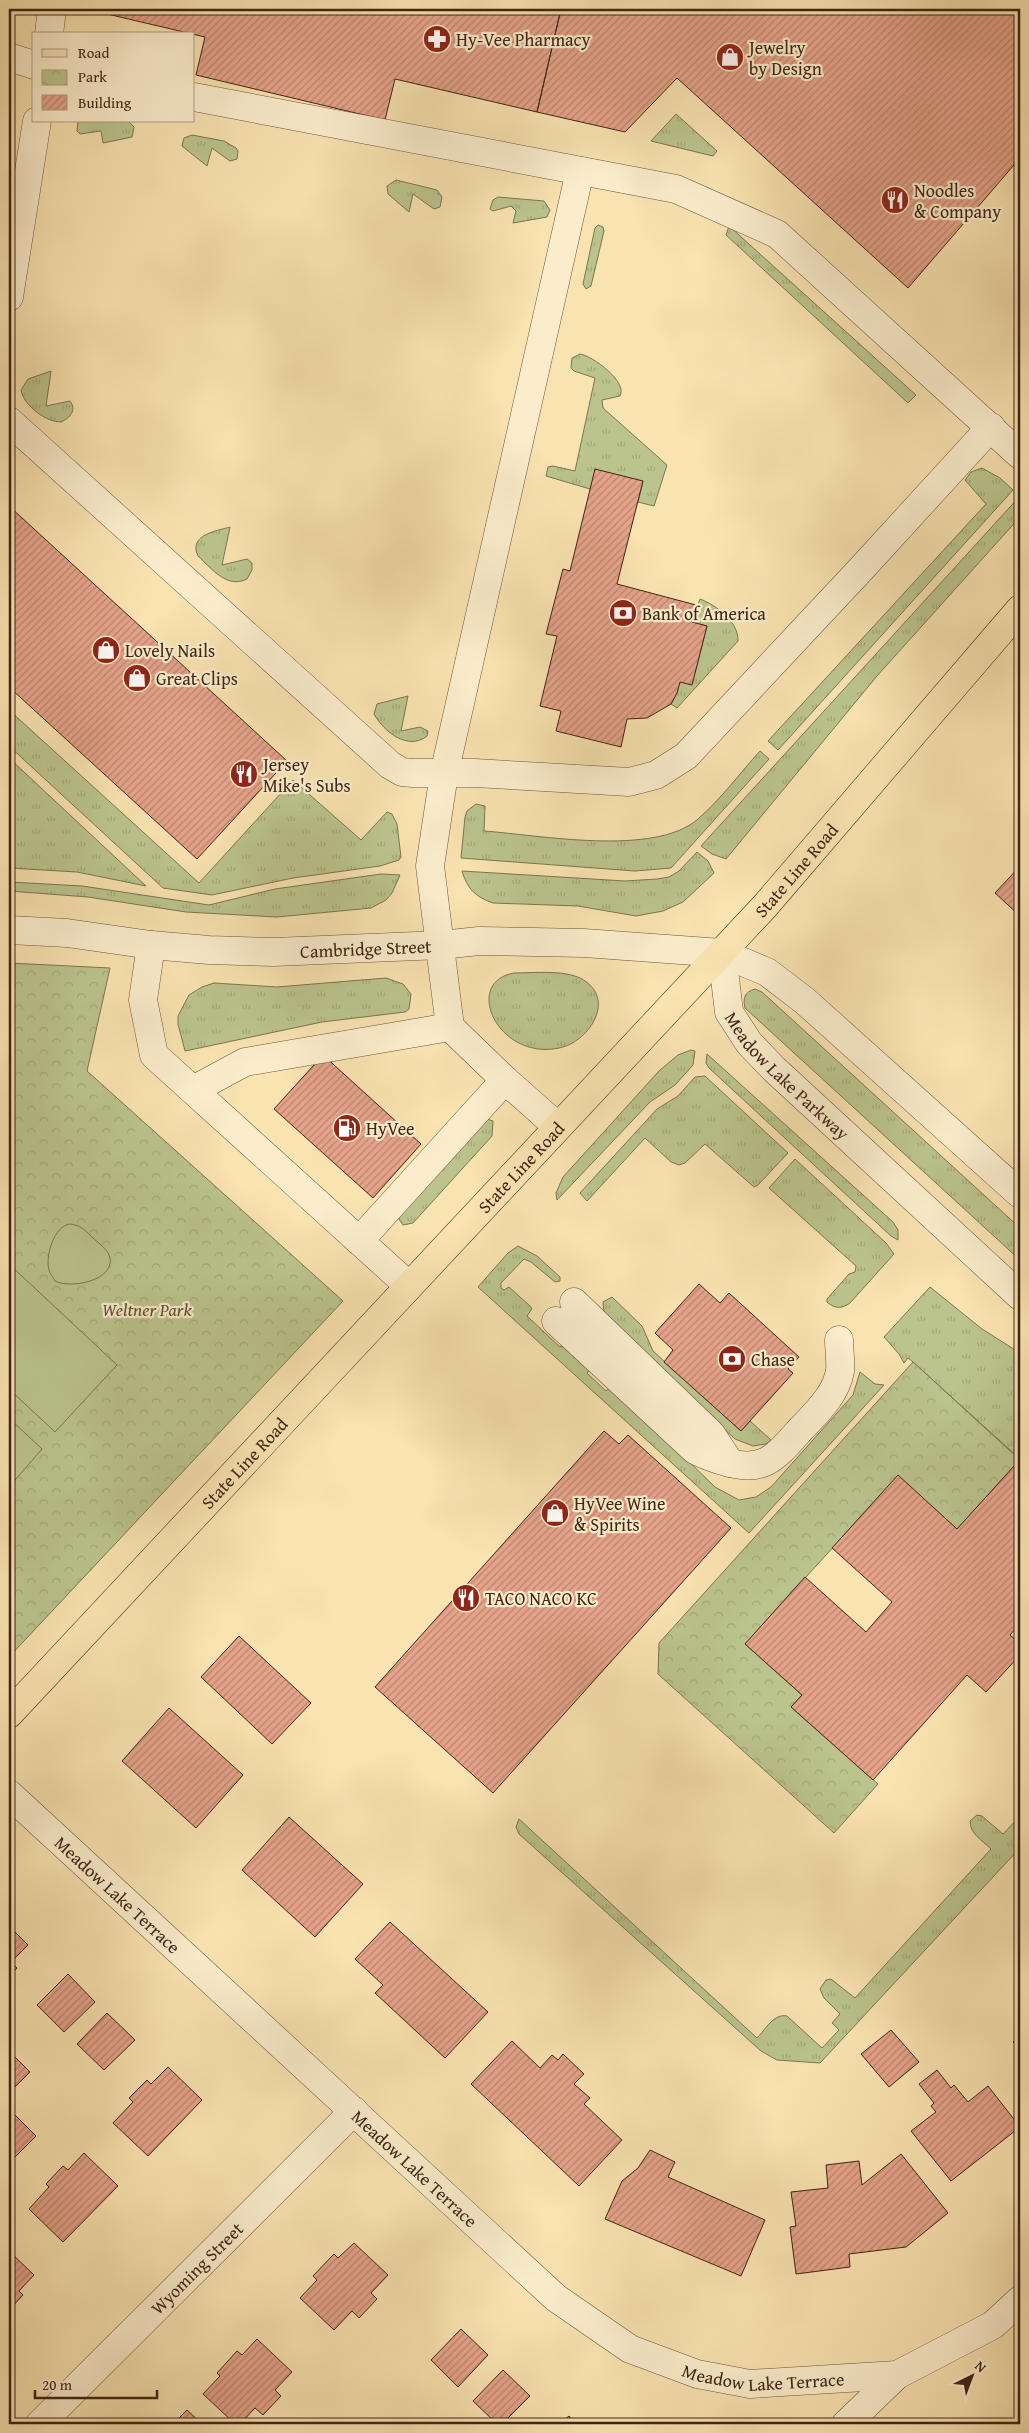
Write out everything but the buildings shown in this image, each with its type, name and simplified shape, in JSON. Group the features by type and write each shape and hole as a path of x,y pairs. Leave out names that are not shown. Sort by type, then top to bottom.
{"main road":[{"name":"State Line Road","path":"9,1714 226,1485 408,1285 722,953 765,906 1020,609"}],"street":[{"path":"49,32 52,9"},
{"path":"9,57 32,64"},
{"path":"195,97 676,189 776,234 1020,455"},
{"path":"9,297 37,122"},
{"path":"557,1126 505,1080 450,1027 430,866 444,774 580,172"},
{"path":"9,421 390,764 402,772 475,773 629,782 656,774 686,756 855,576 991,427"},
{"name":"Cambridge Street","path":"9,930 67,933 151,945 210,950 274,952 441,945 479,941 584,943 722,953"},
{"path":"151,945 142,1000 154,1055 408,1285"},
{"path":"722,953 767,972 805,1001 1020,1194"},
{"name":"Meadow Lake Parkway","path":"722,953 729,1012 749,1043 774,1069 1020,1296"},
{"path":"193,1090 245,1062 450,1027"},
{"path":"360,1241 505,1080"},
{"path":"574,1302 711,1434 730,1463"},
{"path":"556,1322 695,1450 730,1463 752,1467 766,1464 773,1459 824,1404 834,1387 840,1371 839,1340"},
{"name":"Meadow Lake Terrace","path":"9,1794 556,2298 630,2348 697,2374 750,2384 897,2375"},
{"name":"Wyoming Street","path":"40,2424 354,2111"},
{"path":"846,2424 897,2375 993,2325 1020,2300"},
{"path":"993,2325 1020,2323"}],"green space":[{"path":"676,114 717,151 713,156 651,141"},
{"path":"78,122 129,122 134,127 132,137 103,143 101,131 80,134 77,131"},
{"path":"192,135 224,141 236,148 238,151 237,159 230,161 212,148 207,166 182,146 184,138"},
{"path":"396,180 437,190 442,197 440,207 434,209 413,194 409,212 388,194 387,186"},
{"path":"498,197 544,201 550,210 547,217 513,223 516,211 511,206 493,211 490,209 493,200"},
{"path":"598,225 603,227 604,231 591,286 586,289 583,284 595,228"},
{"path":"729,226 916,395 908,403 726,235"},
{"path":"580,354 600,364 619,384 620,396 602,400 603,408 667,465 654,506 638,502 643,481 590,489 546,476 548,467 553,466 575,471 595,378 574,371 571,368 572,358"},
{"path":"51,371 46,406 70,401 73,408 70,416 61,422 49,419 36,412 26,402 21,390 28,379"},
{"path":"982,468 1000,478 1013,490 778,750 768,741 986,504 965,480 971,472"},
{"path":"1020,496 1020,517 877,676 726,859 712,854 701,846"},
{"path":"230,527 222,565 247,559 252,563 252,570 247,579 240,581 226,580 214,572 198,556 196,549 197,543 205,535"},
{"path":"700,599 713,605 731,621 735,627 738,641 677,708 671,704 680,682 692,684 707,626 692,622"},
{"path":"408,696 401,731 420,727 428,731 427,736 420,740 412,741 397,737 378,721 374,714 377,704"},
{"path":"9,710 199,883 293,780 361,840 387,812 392,814 397,824 401,857 399,860 380,866 293,878 212,895 163,888 9,746"},
{"path":"760,751 769,759 671,868 635,871 461,858 465,817 467,811 476,804 485,806 484,831 565,839 626,841 678,831 698,819"},
{"path":"9,758 146,886 77,872 9,868"},
{"path":"697,852 708,861 714,873 683,902 663,911 636,916 578,906 493,903 481,898 469,887 462,871 625,881 657,879 669,877 679,871"},
{"path":"381,874 400,875 392,893 386,900 371,908 277,917 186,912 88,897 9,891 9,882 82,886 209,905 275,889"},
{"name":"Weltner Park","path":"9,963 110,968 87,1071 343,1301 9,1657"},
{"path":"514,973 561,973 578,977 585,981 594,990 598,1000 598,1010 588,1030 569,1045 559,1048 537,1049 519,1043 504,1032 494,1019 489,1004 491,990 499,979"},
{"path":"386,978 403,984 411,994 409,1009 405,1012 322,1022 185,1051 178,1024 178,1016 189,995 202,987 214,983 277,987"},
{"path":"755,989 762,992 1020,1228 1020,1260 745,1008 745,996"},
{"path":"691,1050 695,1051 693,1065 675,1085 650,1102 557,1200 556,1193 563,1177 659,1071 678,1055"},
{"path":"707,1054 893,1222 898,1230 898,1240 891,1236 709,1068 706,1063"},
{"path":"705,1076 788,1153 758,1185 754,1187 705,1144 685,1163 679,1165 671,1162 645,1138 587,1201 580,1193 657,1109 678,1096 695,1077"},
{"path":"487,1119 493,1121 492,1136 413,1223 403,1225 399,1219 399,1213"},
{"path":"795,1159 886,1243 894,1254 850,1303 844,1306 833,1306 827,1302 827,1299 849,1274 855,1272 856,1266 769,1188"},
{"path":"70,1224 77,1225 85,1230 108,1252 110,1258 109,1266 105,1272 90,1281 70,1284 62,1283 55,1281 50,1273 48,1257 52,1242 59,1230"},
{"path":"518,1246 537,1256 560,1277 560,1281 555,1282 531,1262 524,1259 501,1283 501,1288 504,1290 509,1287 530,1306 532,1309 527,1316 560,1347 563,1346 592,1367 587,1373 606,1391 611,1386 715,1487 739,1500 756,1497 771,1487 853,1395 860,1372 875,1384 884,1385 749,1533 478,1287 508,1253"},
{"path":"9,1264 117,1365 55,1432 9,1389"},
{"path":"930,1287 982,1329 1020,1353 1020,1459 913,1362 908,1358 904,1363 899,1354 884,1337"},
{"path":"612,1297 642,1326 653,1351 741,1431 750,1421 771,1440 766,1444 753,1446 735,1439 669,1378 604,1313 603,1302"},
{"path":"913,1362 1020,1460 957,1529 898,1476 745,1644 802,1695 791,1707 878,1784 834,1833 658,1674 659,1643"},
{"path":"9,1418 42,1449 9,1487"},
{"path":"977,1815 982,1816 1003,1834 1020,1816 1020,1848 820,2063 777,2060 761,2051 519,1834 516,1827 519,1819 757,2038 778,2017 787,2016 822,2048 839,2030 832,2023 840,2014 824,1998 820,1989 826,1980 831,1979 855,1998 991,1849 972,1830 970,1821"}],"place":[{"name":"Hy-Vee Pharmacy","path":"437,39"},
{"name":"Jewelry by Design","path":"730,57"},
{"name":"Noodles & Company","path":"895,200"},
{"name":"Bank of America","path":"623,613"},
{"name":"Lovely Nails","path":"106,650"},
{"name":"Great Clips","path":"137,678"},
{"name":"Jersey Mike's Subs","path":"244,774"},
{"name":"HyVee","path":"347,1128"},
{"name":"Chase","path":"732,1359"},
{"name":"HyVee Wine & Spirits","path":"555,1513"},
{"name":"TACO NACO KC","path":"466,1598"}]}
